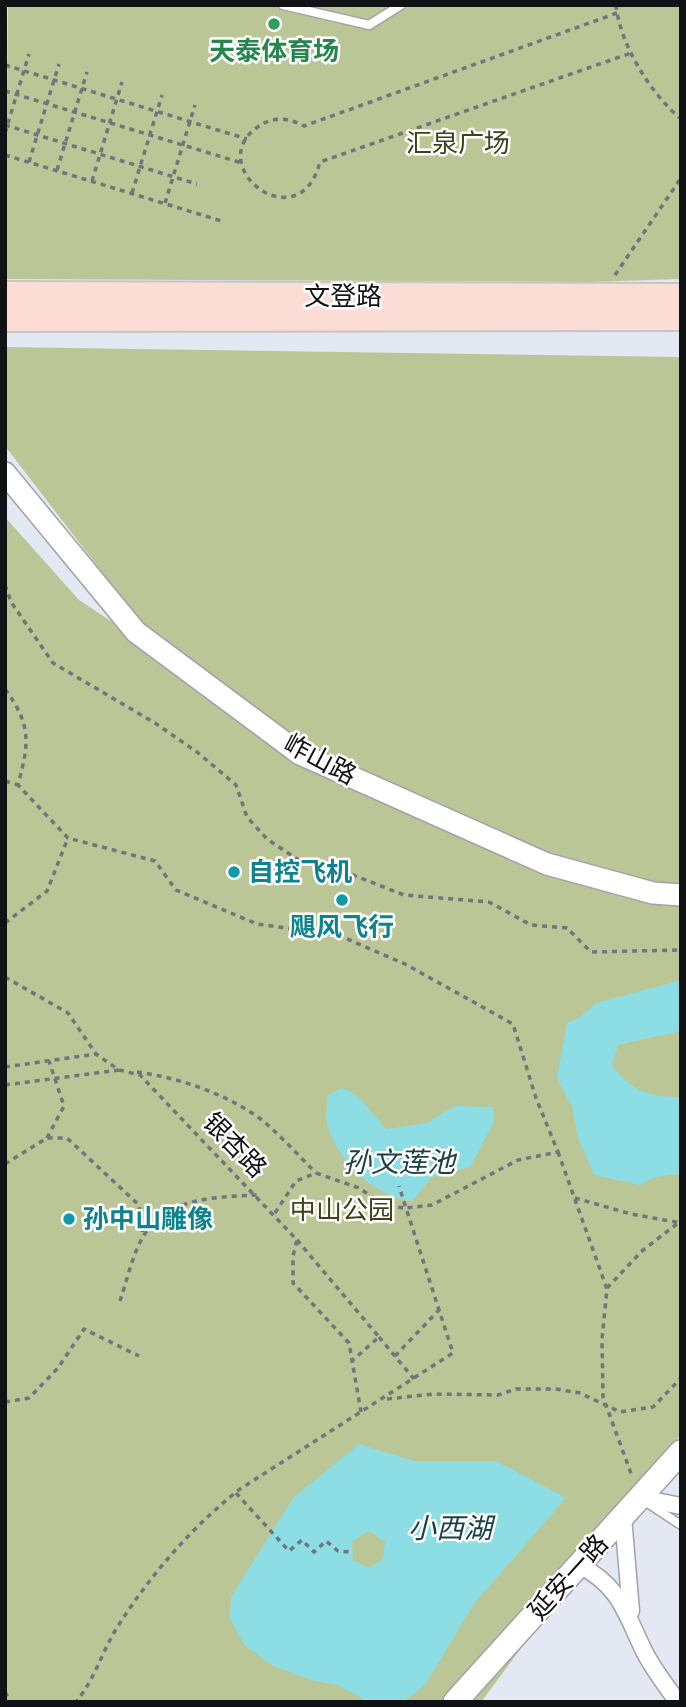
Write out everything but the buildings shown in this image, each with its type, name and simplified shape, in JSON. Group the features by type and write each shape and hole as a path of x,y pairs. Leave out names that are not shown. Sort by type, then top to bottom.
{"main road":[{"name":"文登路","path":"5,295 681,297"},
{"name":"文登路","path":"5,318 681,317"},
{"name":"延安一路","path":"456,1702 681,1452"}],"street":[{"name":"岞山路","path":"5,473 136,632 300,754 547,864 653,893 681,895"},
{"path":"641,1498 681,1506"},
{"path":"623,1517 632,1620"},
{"path":"579,1565 608,1583 632,1620 644,1651 678,1702"}],"lane":[{"path":"282,5 369,25 401,5"},
{"path":"641,1498 681,1525"}],"path":[{"path":"616,5 631,53 668,108 681,119"},
{"path":"617,13 304,126 292,120 265,122 247,139 242,163 253,186 275,197 288,197 310,185 320,162 631,53"},
{"path":"5,133 29,54"},
{"path":"29,162 59,64"},
{"path":"5,65 247,139"},
{"path":"57,170 87,72"},
{"path":"92,181 122,82"},
{"path":"5,90 242,163"},
{"path":"132,193 162,95"},
{"path":"165,204 195,105"},
{"path":"6,126 197,184"},
{"path":"5,155 225,222"},
{"path":"600,297 681,178"},
{"path":"5,585 18,613 53,663 155,723 197,752 236,785 247,817 261,832 300,861 330,866 404,895 489,902 531,925 567,928 591,953 681,950"},
{"path":"5,689 25,719 28,748 18,785"},
{"path":"5,781 18,785 68,838 155,861 176,890 257,924 338,935 405,964 513,1024 536,1098 607,1289 602,1339 603,1397 641,1498"},
{"path":"5,923 47,891 68,838"},
{"path":"5,977 68,1013 96,1054 5,1068"},
{"name":"银杏路","path":"96,1054 119,1070 141,1075 275,1213 414,1379"},
{"path":"5,1164 47,1138 64,1106 49,1061"},
{"path":"5,1085 119,1070 171,1076 234,1103 262,1121 316,1173 359,1188 386,1206 406,1208 432,1205 518,1160 558,1152"},
{"path":"47,1138 67,1138 139,1205 143,1236"},
{"path":"275,1213 296,1181 316,1173"},
{"path":"76,1702 90,1684 117,1629 154,1576 209,1514 235,1492 453,1353 399,1186"},
{"path":"120,1301 143,1236 160,1214 208,1198 257,1195"},
{"path":"575,1198 679,1223"},
{"path":"607,1289 642,1251 679,1223"},
{"path":"297,1240 293,1256 293,1283 349,1343 361,1413"},
{"path":"395,1356 439,1310"},
{"path":"5,1402 29,1398 58,1368 85,1329 139,1356"},
{"path":"353,1360 379,1338"},
{"path":"382,1400 433,1394 498,1395 516,1389 556,1389 580,1393 620,1412 653,1407 681,1378"},
{"path":"235,1492 289,1551 302,1540 314,1552 326,1541 338,1552 352,1552"},
{"path":"5,1692 11,1702"}],"green space":[{"name":"汇泉广场","path":"8,5 681,5 681,279 589,282 5,279"},
{"path":"5,347 681,357 681,885 653,883 541,852 305,746 144,627 5,446"},
{"name":"中山公园","path":"5,517 79,600 209,686 300,754 547,864 681,898 681,1434 481,1702 5,1702"}],"water":[{"path":"681,980 681,1031 618,1045 612,1065 627,1081 642,1091 659,1096 681,1097 681,1174 656,1177 640,1185 594,1175 578,1138 573,1109 557,1078 567,1023 579,1018 596,1003"},
{"name":"孙文莲池","path":"342,1088 358,1096 386,1129 427,1123 455,1106 493,1107 494,1122 470,1167 432,1177 412,1201 398,1198 385,1193 361,1176 341,1154 334,1141 328,1128 328,1095"},
{"name":"小西湖","path":"359,1444 414,1461 496,1461 566,1498 474,1604 425,1685 403,1702 363,1702 360,1697 338,1685 314,1681 273,1666 245,1646 230,1619 231,1597 293,1498","holes":["369,1531 385,1542 383,1559 369,1568 353,1560 352,1541"]}],"place":[{"name":"天泰体育场","path":"274,24"},
{"name":"自控飞机","path":"234,872"},
{"name":"飓风飞行","path":"342,900"},
{"name":"孙中山雕像","path":"69,1219"}]}
